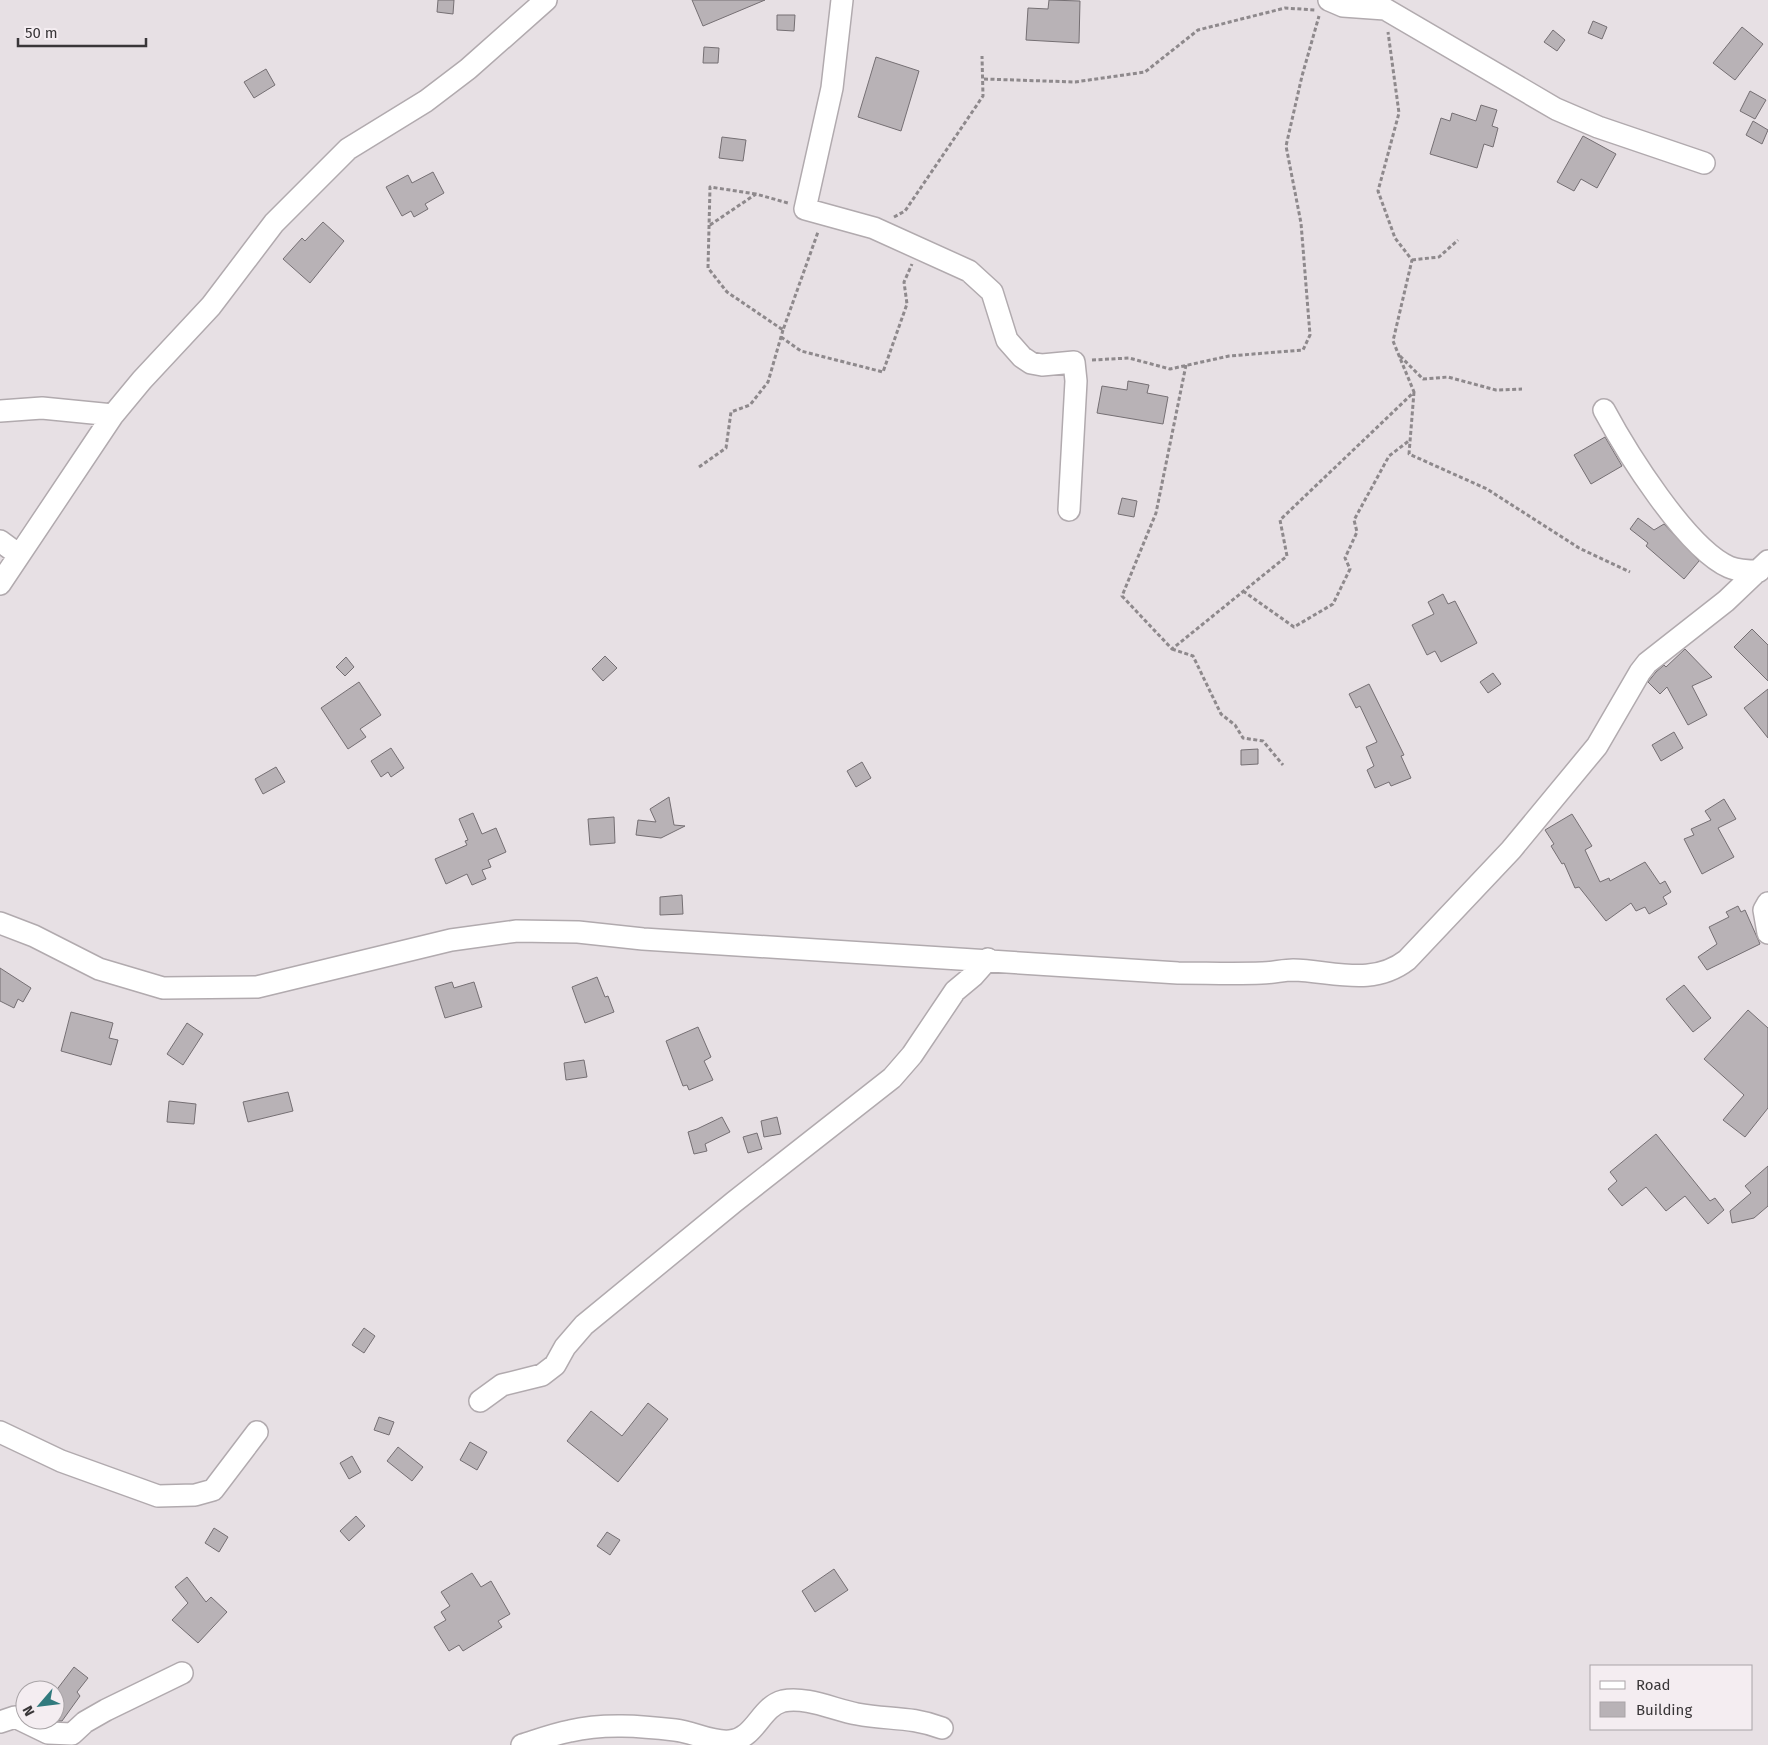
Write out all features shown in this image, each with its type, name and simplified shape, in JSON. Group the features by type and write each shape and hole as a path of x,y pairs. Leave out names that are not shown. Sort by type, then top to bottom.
{"street":[{"path":"0,584 113,415 142,380 211,306 274,223 348,149 426,102 468,69 546,0"},
{"path":"842,0 832,88 805,209 874,228 969,271 992,292 1008,340 1022,357 1031,363 1042,365 1074,362 1076,381 1069,510"},
{"path":"1329,0 1343,6 1393,4 1556,108 1598,127 1704,163"},
{"path":"0,411 42,408 113,415"},
{"path":"1604,410 1641,472 1668,509 1702,546 1728,567 1738,570 1763,566"},
{"path":"0,541 19,554"},
{"path":"0,923 34,936 99,969 163,988 257,987 451,940 517,930 578,932 643,939 928,958 988,959 1178,973 1266,974 1292,970 1364,977 1391,971 1408,960 1511,850 1579,768 1606,733 1647,663 1726,600 1763,566"},
{"path":"1768,903 1764,910 1768,933"},
{"path":"480,1401 502,1385 542,1375 555,1365 565,1347 584,1325 720,1213 892,1078 912,1055 955,991 973,976 988,959"},
{"path":"0,1432 61,1461 158,1496 195,1495 213,1490 256,1432"},
{"path":"0,1722 15,1718 48,1733 72,1734 85,1722 106,1710 182,1673"},
{"path":"522,1745 570,1730 613,1726 688,1731 711,1740 730,1741 739,1739 749,1732 770,1707 784,1701 802,1702 872,1717 921,1720 942,1728"}],"path":[{"path":"1393,4 1399,113 1378,191 1395,238 1412,260"},
{"path":"984,79 1074,82 1146,72 1198,30 1285,8 1321,10 1302,76 1286,146 1301,223 1310,335 1303,350 1229,356 1170,369 1129,358 1074,362"},
{"path":"874,228 905,211 983,96 982,56"},
{"path":"781,201 756,194 710,187 708,268 727,292 784,330"},
{"path":"710,225 756,194"},
{"path":"699,467 726,448 731,412 750,405 768,382 781,337 824,214"},
{"path":"1412,260 1439,256 1458,240"},
{"path":"781,337 801,351 883,372 907,304 904,282 919,248"},
{"path":"1412,260 1393,341 1414,392 1409,454 1487,489 1579,548 1630,572"},
{"path":"1398,354 1423,379 1448,377 1496,390 1522,389"},
{"path":"1186,365 1156,513 1122,596 1172,649 1193,656 1221,714 1235,725 1243,738 1264,741 1283,765"},
{"path":"1172,649 1287,556 1280,520 1414,392"},
{"path":"1243,591 1294,627 1333,604 1350,569 1345,558 1357,532 1354,520 1389,456 1410,440"}],"building":[{"path":"438,0 454,0 453,14 437,12"},
{"path":"692,0 765,0 703,26"},
{"path":"1049,0 1080,1 1079,43 1026,40 1028,8 1048,9"},
{"path":"777,15 795,15 794,31 777,30"},
{"path":"1593,21 1607,27 1602,39 1588,33"},
{"path":"1742,27 1763,44 1735,80 1713,63"},
{"path":"1553,30 1565,40 1557,51 1544,42"},
{"path":"704,47 719,48 718,63 703,63"},
{"path":"876,57 919,71 901,131 858,117"},
{"path":"266,69 275,85 254,98 244,82"},
{"path":"1750,91 1766,100 1755,119 1740,111"},
{"path":"1481,105 1497,110 1492,126 1498,128 1493,147 1484,144 1477,168 1430,154 1441,118 1450,121 1452,113 1476,121"},
{"path":"1753,121 1768,130 1762,144 1746,135"},
{"path":"1583,136 1616,154 1597,188 1581,179 1574,191 1557,182"},
{"path":"722,137 746,140 743,161 719,158"},
{"path":"433,172 444,193 425,204 428,209 414,217 411,211 402,216 386,187 408,175 412,183"},
{"path":"323,222 344,241 310,283 283,259 302,238 305,241"},
{"path":"1128,381 1149,385 1147,393 1168,397 1163,424 1097,413 1102,386 1127,390"},
{"path":"1605,437 1622,466 1591,484 1574,455"},
{"path":"1122,498 1137,501 1134,517 1118,514"},
{"path":"1638,518 1654,530 1664,524 1699,561 1684,579 1646,546 1648,543 1630,529"},
{"path":"1443,594 1448,604 1455,601 1477,643 1441,662 1435,651 1427,655 1412,625 1434,614 1428,602"},
{"path":"1752,629 1768,645 1768,681 1734,647"},
{"path":"1685,649 1712,677 1692,686 1707,715 1688,725 1667,687 1660,694 1648,682 1656,672 1664,665 1666,667"},
{"path":"605,656 617,668 603,681 592,669"},
{"path":"346,657 354,667 345,676 336,667"},
{"path":"1493,673 1501,684 1488,693 1480,682"},
{"path":"359,682 381,715 360,729 366,737 348,749 321,708"},
{"path":"1369,684 1404,755 1401,756 1411,778 1391,786 1389,782 1375,788 1367,770 1374,766 1366,747 1377,742 1360,706 1356,708 1349,694"},
{"path":"1768,689 1768,738 1744,708"},
{"path":"1674,732 1683,748 1661,761 1652,745"},
{"path":"391,748 404,768 391,777 388,772 381,777 371,761"},
{"path":"1258,749 1258,764 1241,765 1241,750"},
{"path":"862,762 871,778 856,787 847,771"},
{"path":"276,767 285,782 263,794 255,779"},
{"path":"669,797 674,825 685,826 661,838 636,835 638,820 656,822 650,809"},
{"path":"1724,799 1736,819 1718,828 1734,857 1702,874 1684,839 1694,835 1691,829 1711,820 1705,811"},
{"path":"473,813 482,834 496,828 506,852 488,860 491,867 482,870 486,879 472,885 467,874 446,884 435,859 467,845 465,841 468,840 459,819"},
{"path":"1572,814 1592,846 1585,850 1600,882 1609,878 1610,881 1645,862 1660,884 1665,881 1671,892 1663,897 1667,904 1649,914 1645,907 1636,911 1631,903 1606,921 1579,887 1575,888 1564,863 1562,864 1551,846 1554,844 1545,830"},
{"path":"614,817 615,843 590,845 588,819"},
{"path":"682,895 683,914 660,915 660,897"},
{"path":"1738,906 1741,912 1745,910 1760,944 1707,970 1698,957 1717,944 1709,927 1729,917 1726,912"},
{"path":"0,968 31,988 23,1002 18,999 14,1008 0,1001"},
{"path":"597,977 605,997 608,996 614,1012 585,1023 572,987"},
{"path":"452,982 454,988 474,982 482,1007 445,1018 435,987"},
{"path":"1684,985 1711,1018 1693,1032 1666,999"},
{"path":"1748,1010 1768,1028 1768,1108 1745,1137 1723,1120 1744,1095 1704,1059"},
{"path":"71,1012 113,1023 109,1038 118,1040 111,1065 61,1051"},
{"path":"187,1023 203,1034 183,1065 167,1054"},
{"path":"698,1027 711,1057 704,1061 713,1080 689,1090 687,1085 683,1086 666,1041"},
{"path":"584,1060 587,1077 566,1080 564,1063"},
{"path":"288,1092 293,1111 248,1122 243,1102"},
{"path":"169,1101 196,1104 194,1124 167,1122"},
{"path":"722,1117 730,1132 705,1144 707,1151 694,1154 688,1132"},
{"path":"777,1117 781,1134 764,1137 761,1121"},
{"path":"757,1133 762,1149 748,1153 743,1137"},
{"path":"1656,1134 1710,1201 1715,1198 1724,1210 1708,1224 1685,1196 1666,1211 1646,1187 1622,1206 1608,1189 1617,1181 1610,1172"},
{"path":"1768,1166 1768,1206 1754,1218 1732,1223 1730,1211 1751,1193 1745,1186"},
{"path":"364,1328 375,1336 364,1353 352,1345"},
{"path":"648,1403 668,1419 618,1482 567,1441 591,1411 622,1436"},
{"path":"379,1417 394,1422 389,1435 374,1430"},
{"path":"470,1442 487,1452 477,1470 460,1460"},
{"path":"398,1447 423,1467 412,1481 387,1461"},
{"path":"352,1456 361,1472 349,1479 340,1463"},
{"path":"356,1516 365,1526 349,1541 340,1531"},
{"path":"214,1528 228,1537 219,1552 205,1543"},
{"path":"607,1532 620,1540 610,1555 597,1546"},
{"path":"834,1569 848,1590 815,1612 802,1591"},
{"path":"472,1573 481,1587 491,1581 510,1614 498,1621 502,1627 463,1651 459,1645 449,1651 434,1627 446,1620 441,1612 450,1606 441,1592"},
{"path":"187,1577 206,1602 211,1597 227,1612 198,1643 172,1620 188,1603 175,1587"},
{"path":"74,1667 88,1678 77,1692 80,1696 65,1717 65,1680"}]}
